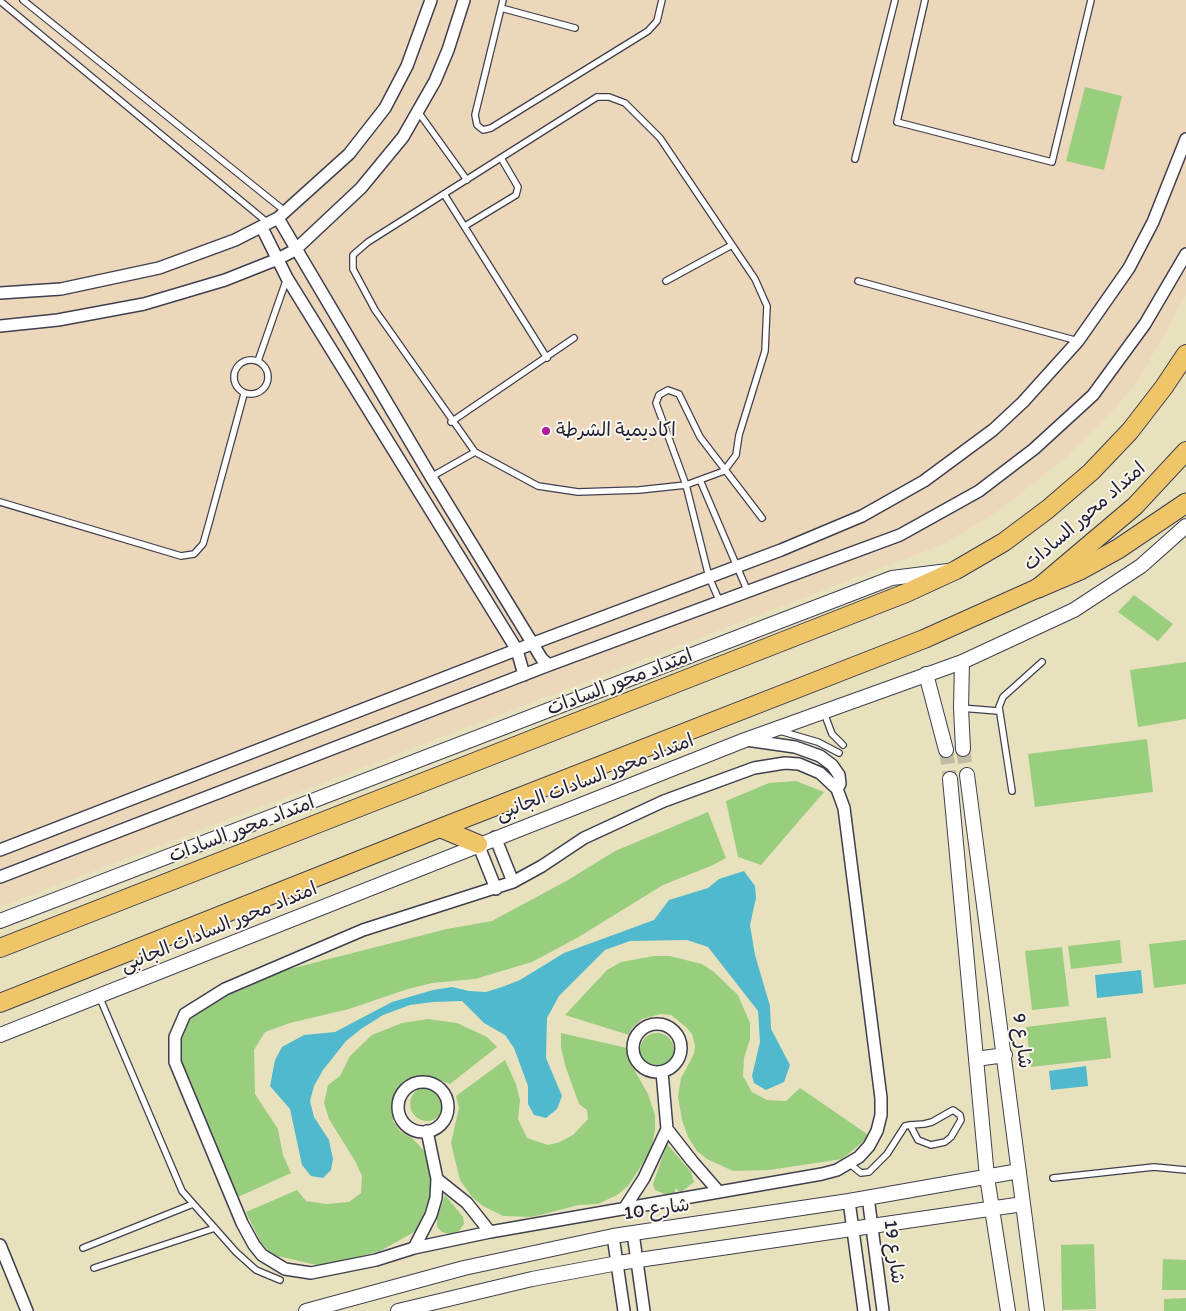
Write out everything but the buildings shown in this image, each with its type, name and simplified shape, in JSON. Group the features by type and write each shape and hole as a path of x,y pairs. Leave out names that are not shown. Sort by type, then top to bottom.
{"highway":[{"path":"1038,588 1080,570 1118,549 1186,503"}],"main road":[{"name":"امتداد محور السادات","path":"0,948 906,593 956,570 1004,542 1048,509 1090,472 1130,432 1186,354"},
{"name":"امتداد محور السادات","path":"0,1003 440,828 924,639 1038,588 1135,506 1186,451"},
{"path":"440,828 478,844"}],"street":[{"path":"0,293 61,288 159,268 197,256 273,221 349,154 384,108 407,66 430,0"},
{"path":"0,326 58,320 144,304 217,282 278,259 295,250 361,188 403,137 419,113 448,50 464,0"},
{"path":"0,850 534,643 738,567 862,516 924,481 993,430 1023,402 1078,341 1129,268 1154,222 1186,139"},
{"path":"273,221 295,250 430,477 542,658 549,665"},
{"path":"273,221 278,259 287,278 517,650 524,675"},
{"path":"0,877 719,600 900,535 979,491 1034,449 1093,395 1145,324 1186,254"},
{"name":"امتداد محور السادات الجانبى","path":"0,1035 495,837 745,740 962,662 1074,610 1141,566 1186,526"},
{"path":"0,921 892,578 924,572 956,570"},
{"path":"962,662 961,708 964,749"},
{"path":"926,674 946,750"},
{"path":"745,740 795,747 820,756 832,765 839,775 840,784 837,789"},
{"path":"785,763 799,764 820,773 837,789 844,808 881,1098 881,1115 877,1131 869,1146 850,1164 822,1174 490,1232 414,1248 376,1260 311,1273 284,1269 262,1255 254,1245 242,1223 179,1073 174,1056 175,1037 185,1014 225,989 363,930 513,882 608,825 664,801 754,768 785,763"},
{"name":"شارع 9","path":"967,776 1038,1311"},
{"path":"950,779 986,1177 1008,1311"},
{"path":"495,837 513,882"},
{"path":"478,844 496,889"},
{"path":"656,1023 666,1025 675,1031 680,1040 681,1050 678,1060 672,1068 662,1072 652,1072 642,1068 636,1061 632,1051 633,1041 638,1032 646,1025 656,1023"},
{"path":"976,1059 1005,1055"},
{"path":"624,1208 653,1162 667,1128 662,1072"},
{"path":"427,1082 437,1086 445,1093 448,1102 448,1112 444,1121 437,1128 427,1131 417,1131 407,1126 401,1117 398,1107 401,1096 407,1088 416,1083 427,1082"},
{"path":"667,1128 692,1161 720,1192"},
{"path":"414,1248 431,1215 438,1179 427,1131"},
{"name":"شارع 10","path":"306,1311 464,1268 613,1236 868,1197 1019,1171"},
{"path":"438,1179 467,1203 490,1232"},
{"name":"شارع 19","path":"868,1197 883,1311"},
{"name":"شارع 19","path":"849,1200 864,1311"},
{"path":"398,1311 532,1279 618,1263 1023,1204"},
{"path":"633,1233 644,1311"},
{"path":"613,1236 624,1311"},
{"path":"0,1245 27,1311"}],"lane":[{"path":"23,0 273,221"},
{"path":"503,0 475,115 476,125 483,130 491,128 648,30 657,21 662,0"},
{"path":"855,159 895,0"},
{"path":"925,0 896,122 1052,162 1091,0"},
{"path":"0,1 273,221"},
{"path":"501,8 575,28"},
{"path":"609,96 625,103 660,138 755,279 767,306 765,351 740,434 736,455 724,471 686,485 639,490 578,492 538,486 475,452 452,422 375,310 353,269 354,255 368,242 467,180 597,97 609,96"},
{"path":"419,113 467,180"},
{"path":"465,226 516,195 519,191 501,158"},
{"path":"444,194 547,358"},
{"path":"666,281 732,244"},
{"path":"258,361 287,278"},
{"path":"858,281 1078,341"},
{"path":"452,422 574,338"},
{"path":"258,361 264,366 268,381 259,393 244,394 234,382 234,374 242,362 258,361"},
{"path":"719,600 710,577 686,485 656,403 659,395 668,390 679,394 700,437 724,471 762,518"},
{"path":"0,502 181,556 194,554 203,544 244,394"},
{"path":"430,477 475,452"},
{"path":"700,480 747,590"},
{"path":"1012,791 998,711 1003,697 1042,662"},
{"path":"961,708 998,711"},
{"path":"826,710 826,718 832,734 844,744"},
{"path":"773,730 818,742 839,754"},
{"path":"99,996 182,1191 256,1270 280,1280"},
{"path":"850,1164 861,1173 868,1172 887,1154 902,1128 910,1125 932,1122 953,1110 960,1115 961,1120 951,1137 945,1142 931,1145 918,1140 910,1125"},
{"path":"1054,1178 1154,1167 1186,1170"},
{"path":"83,1248 193,1204"},
{"path":"94,1268 215,1228"}],"shaded area":[{"name":"اكاديمية الشرطة","path":"0,0 1186,0 1186,295 1139,379 1115,408 1069,455 998,511 943,544 0,907"}],"green space":[{"path":"1085,87 1122,96 1104,170 1066,161"},
{"path":"1134,595 1173,624 1158,641 1118,612"},
{"path":"1186,662 1186,719 1138,727 1130,670"},
{"path":"1147,739 1153,792 1035,807 1028,754"},
{"path":"796,781 824,792 761,865 738,857 726,801 769,783"},
{"path":"708,812 726,858 663,885 577,938 532,962 475,979 432,983 408,989 349,1009 290,1023 265,1032 254,1050 255,1094 278,1129 283,1155 291,1173 238,1197 186,1080 177,1048 193,1013 207,1000 266,975 447,929 492,921 568,880 615,851"},
{"path":"1120,940 1122,963 1071,969 1068,946"},
{"path":"1186,940 1186,984 1154,988 1149,944"},
{"path":"1062,947 1069,1006 1032,1010 1025,951"},
{"path":"654,956 670,956 702,964 714,972 738,995 750,1023 750,1039 744,1058 743,1076 752,1092 767,1100 786,1101 800,1088 870,1136 842,1159 769,1170 733,1171 707,1159 697,1151 688,1137 682,1120 678,1097 681,1078 694,1054 695,1046 692,1034 686,1027 671,1015 661,1014 642,1019 631,1029 629,1035 565,1015 607,970 621,962"},
{"path":"1106,1017 1111,1058 1031,1067 1026,1027"},
{"path":"428,1019 457,1023 487,1037 497,1047 450,1084 425,1075 412,1078 397,1088 392,1103 393,1121 400,1131 413,1139 427,1154 433,1173 431,1193 418,1230 380,1251 321,1266 273,1255 261,1243 246,1212 297,1190 306,1201 326,1204 349,1202 361,1193 362,1176 329,1119 324,1103 328,1085 340,1076 350,1056 372,1035 402,1023"},
{"path":"561,1033 627,1048 631,1064 648,1094 655,1115 655,1130 651,1151 628,1186 617,1195 598,1204 579,1205 532,1217 503,1216 483,1206 472,1197 460,1180 451,1143 459,1108 456,1096 505,1060 516,1084 520,1100 518,1119 527,1138 548,1145 560,1142 573,1135 588,1119 587,1110 579,1104 566,1068 561,1048"},
{"path":"657,1033 664,1034 669,1038 673,1043 673,1057 669,1062 664,1066 657,1067 650,1066 645,1062 641,1057 640,1050 641,1043 645,1038 650,1034"},
{"path":"427,1087 434,1088 439,1092 443,1097 443,1111 439,1116 434,1120 427,1121 420,1120 415,1116 411,1111 410,1104 411,1097 415,1092 420,1088"},
{"path":"667,1144 691,1172 694,1182 680,1193 676,1188 674,1194 667,1195 655,1190 653,1184"},
{"path":"445,1195 463,1217 464,1224 459,1231 449,1234 442,1232 437,1227 437,1218"},
{"path":"1094,1244 1096,1309 1062,1310 1061,1245"},
{"path":"1163,1259 1186,1260 1186,1290 1162,1290"},
{"path":"1186,1298 1186,1311 1164,1311 1164,1299"}],"water":[{"path":"744,871 755,886 756,898 750,925 755,955 770,1006 771,1029 790,1065 784,1082 766,1090 754,1083 752,1076 760,1042 758,1011 708,947 687,940 630,941 605,950 559,996 547,1018 546,1058 562,1096 557,1109 546,1118 534,1115 528,1104 528,1086 514,1048 505,1035 484,1023 462,1001 410,1005 383,1015 361,1029 346,1041 323,1070 314,1086 310,1101 314,1117 329,1140 333,1159 331,1170 323,1178 311,1176 302,1165 290,1109 270,1086 275,1060 282,1047 304,1035 335,1032 392,1002 433,990 452,987 486,992 502,987 520,980 564,953 654,920 669,900 708,888 719,879"},
{"path":"1141,970 1143,993 1097,998 1095,975"},
{"path":"1086,1066 1088,1086 1051,1090 1049,1071"}],"tunnel":[{"path":"963,749 967,775"},
{"path":"946,750 950,779"}],"place":[{"name":"اكاديمية الشرطة","path":"546,431"}]}
